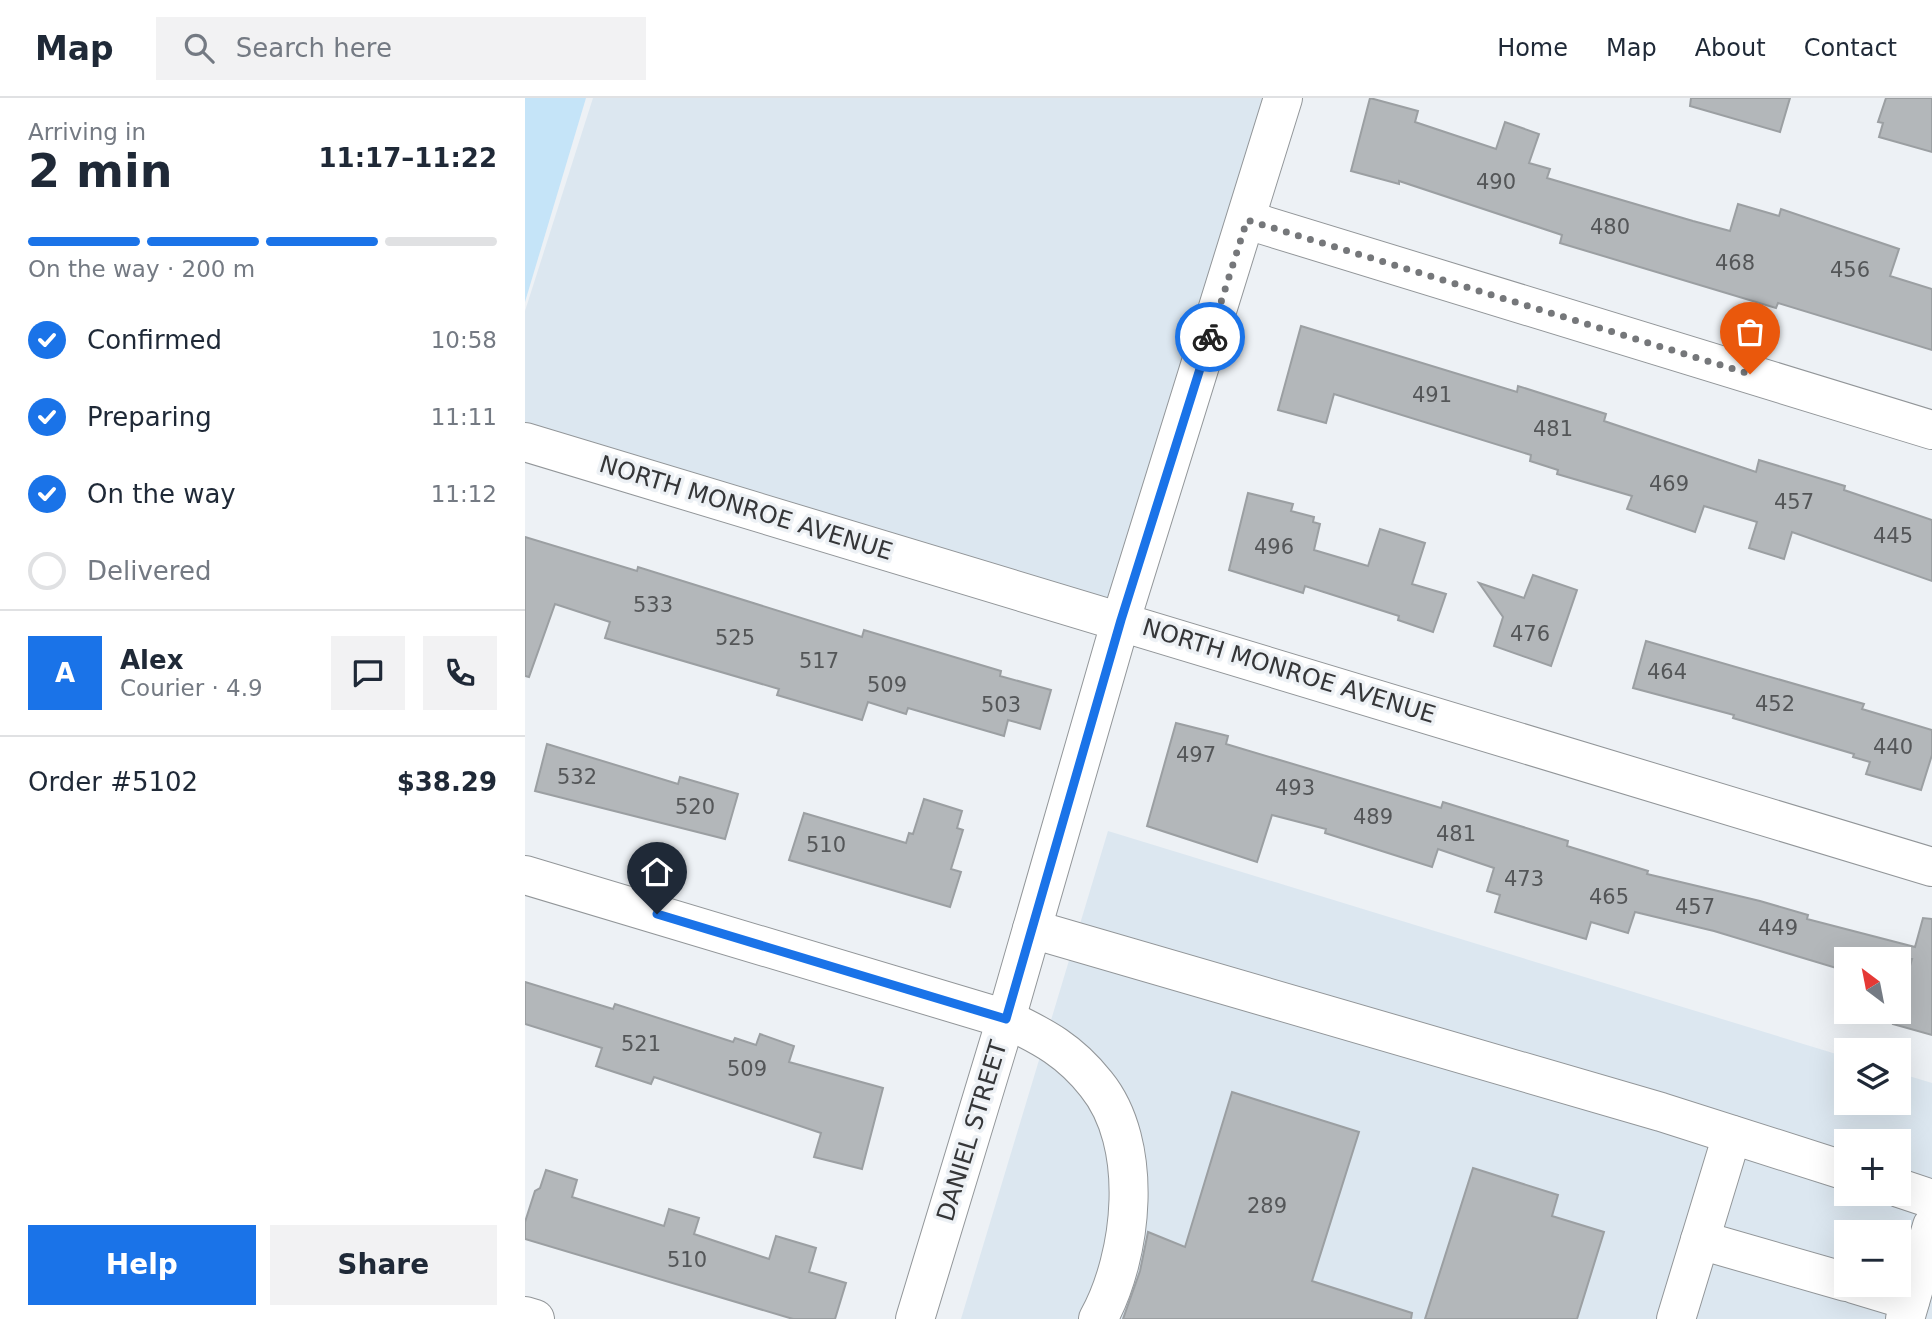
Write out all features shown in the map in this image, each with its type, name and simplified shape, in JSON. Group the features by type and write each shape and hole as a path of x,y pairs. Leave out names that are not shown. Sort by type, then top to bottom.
{"street":[{"name":"DANIEL STREET","path":"915,1319 1033,929 1121,620 1283,98"},
{"path":"1247,220 1932,430"},
{"name":"NORTH MONROE AVENUE","path":"525,442 1932,867"},
{"path":"525,875 1006,1019 1050,1040 1076,1061 1110,1105 1120,1136 1129,1207 1119,1271 1098,1319"},
{"path":"1033,929 1244,988 1834,1167"},
{"path":"1677,1319 1732,1135"},
{"path":"1911,1192 1932,1199"},
{"path":"1880,1297 1907,1310 1932,1226"},
{"path":"1700,1240 1834,1279"},
{"path":"525,1316 535,1319"}],"shaded area":[{"path":"525,98 586,98 525,302"},
{"path":"593,98 1279,98 1121,620 525,442 525,311"},
{"path":"1108,831 1834,1053 1834,1115 1911,1115 1911,1077 1932,1083 1932,1319 961,1319"}],"building":[{"path":"1370,98 1418,111 1415,122 1496,149 1505,122 1539,134 1529,163 1550,169 1547,178 1693,221 1730,231 1738,204 1779,216 1781,209 1899,249 1890,276 1932,289 1932,350 1778,303 1776,308 1560,243 1562,235 1399,181 1399,184 1351,171"},
{"path":"1691,98 1790,98 1780,132 1690,106"},
{"path":"1886,98 1932,98 1932,152 1879,137 1883,123 1878,122"},
{"path":"1301,326 1517,392 1518,386 1606,414 1604,421 1756,472 1759,460 1845,486 1844,490 1932,520 1932,581 1792,532 1784,559 1749,548 1757,522 1704,506 1695,532 1627,509 1632,496 1557,474 1558,470 1530,461 1531,455 1334,394 1326,423 1278,410"},
{"path":"1248,493 1293,504 1291,511 1314,517 1313,522 1320,524 1314,550 1368,566 1380,529 1425,543 1412,584 1446,594 1433,632 1398,620 1399,616 1305,586 1303,593 1229,570"},
{"path":"525,537 637,571 638,567 862,637 864,630 1001,671 1000,676 1051,690 1040,729 1008,720 1004,736 908,708 906,714 868,702 862,720 777,695 779,689 605,638 610,622 555,604 529,677 525,676"},
{"path":"1533,575 1577,590 1551,666 1494,646 1503,617 1479,583 1524,598"},
{"path":"1646,641 1864,704 1862,709 1932,730 1932,755 1921,790 1866,774 1870,762 1853,757 1854,754 1733,718 1734,715 1633,688"},
{"path":"1176,723 1228,736 1226,744 1441,808 1443,802 1568,841 1567,846 1648,871 1647,874 1760,901 1808,915 1807,919 1915,947 1923,918 1932,919 1932,1035 1893,1024 1911,1024 1911,947 1834,947 1834,967 1714,931 1635,912 1628,933 1591,922 1586,939 1495,912 1500,895 1487,891 1494,868 1438,849 1432,867 1325,833 1326,829 1272,815 1257,862 1147,826"},
{"path":"547,744 678,784 680,777 738,794 725,839 535,791"},
{"path":"924,799 962,811 957,828 963,830 951,869 961,872 950,907 789,860 804,813 906,843 909,833 913,834"},
{"path":"525,982 613,1009 615,1004 733,1042 735,1038 756,1045 760,1034 794,1046 789,1062 883,1088 862,1169 814,1157 821,1133 654,1077 651,1084 596,1066 602,1048 525,1024"},
{"path":"1232,1092 1359,1132 1312,1281 1412,1313 1411,1319 1123,1319 1140,1271 1148,1232 1185,1247"},
{"path":"1473,1168 1558,1195 1552,1216 1604,1232 1577,1319 1425,1319"},
{"path":"546,1170 577,1180 572,1197 664,1226 669,1209 699,1218 694,1234 769,1259 776,1236 816,1248 809,1272 846,1283 835,1319 793,1319 525,1239 525,1222 535,1191 540,1188"}],"way so far":[{"path":"1210,337 1247,220 1750,374"}],"route":[{"path":"657,914 1006,1019 1121,620 1210,337"}]}
